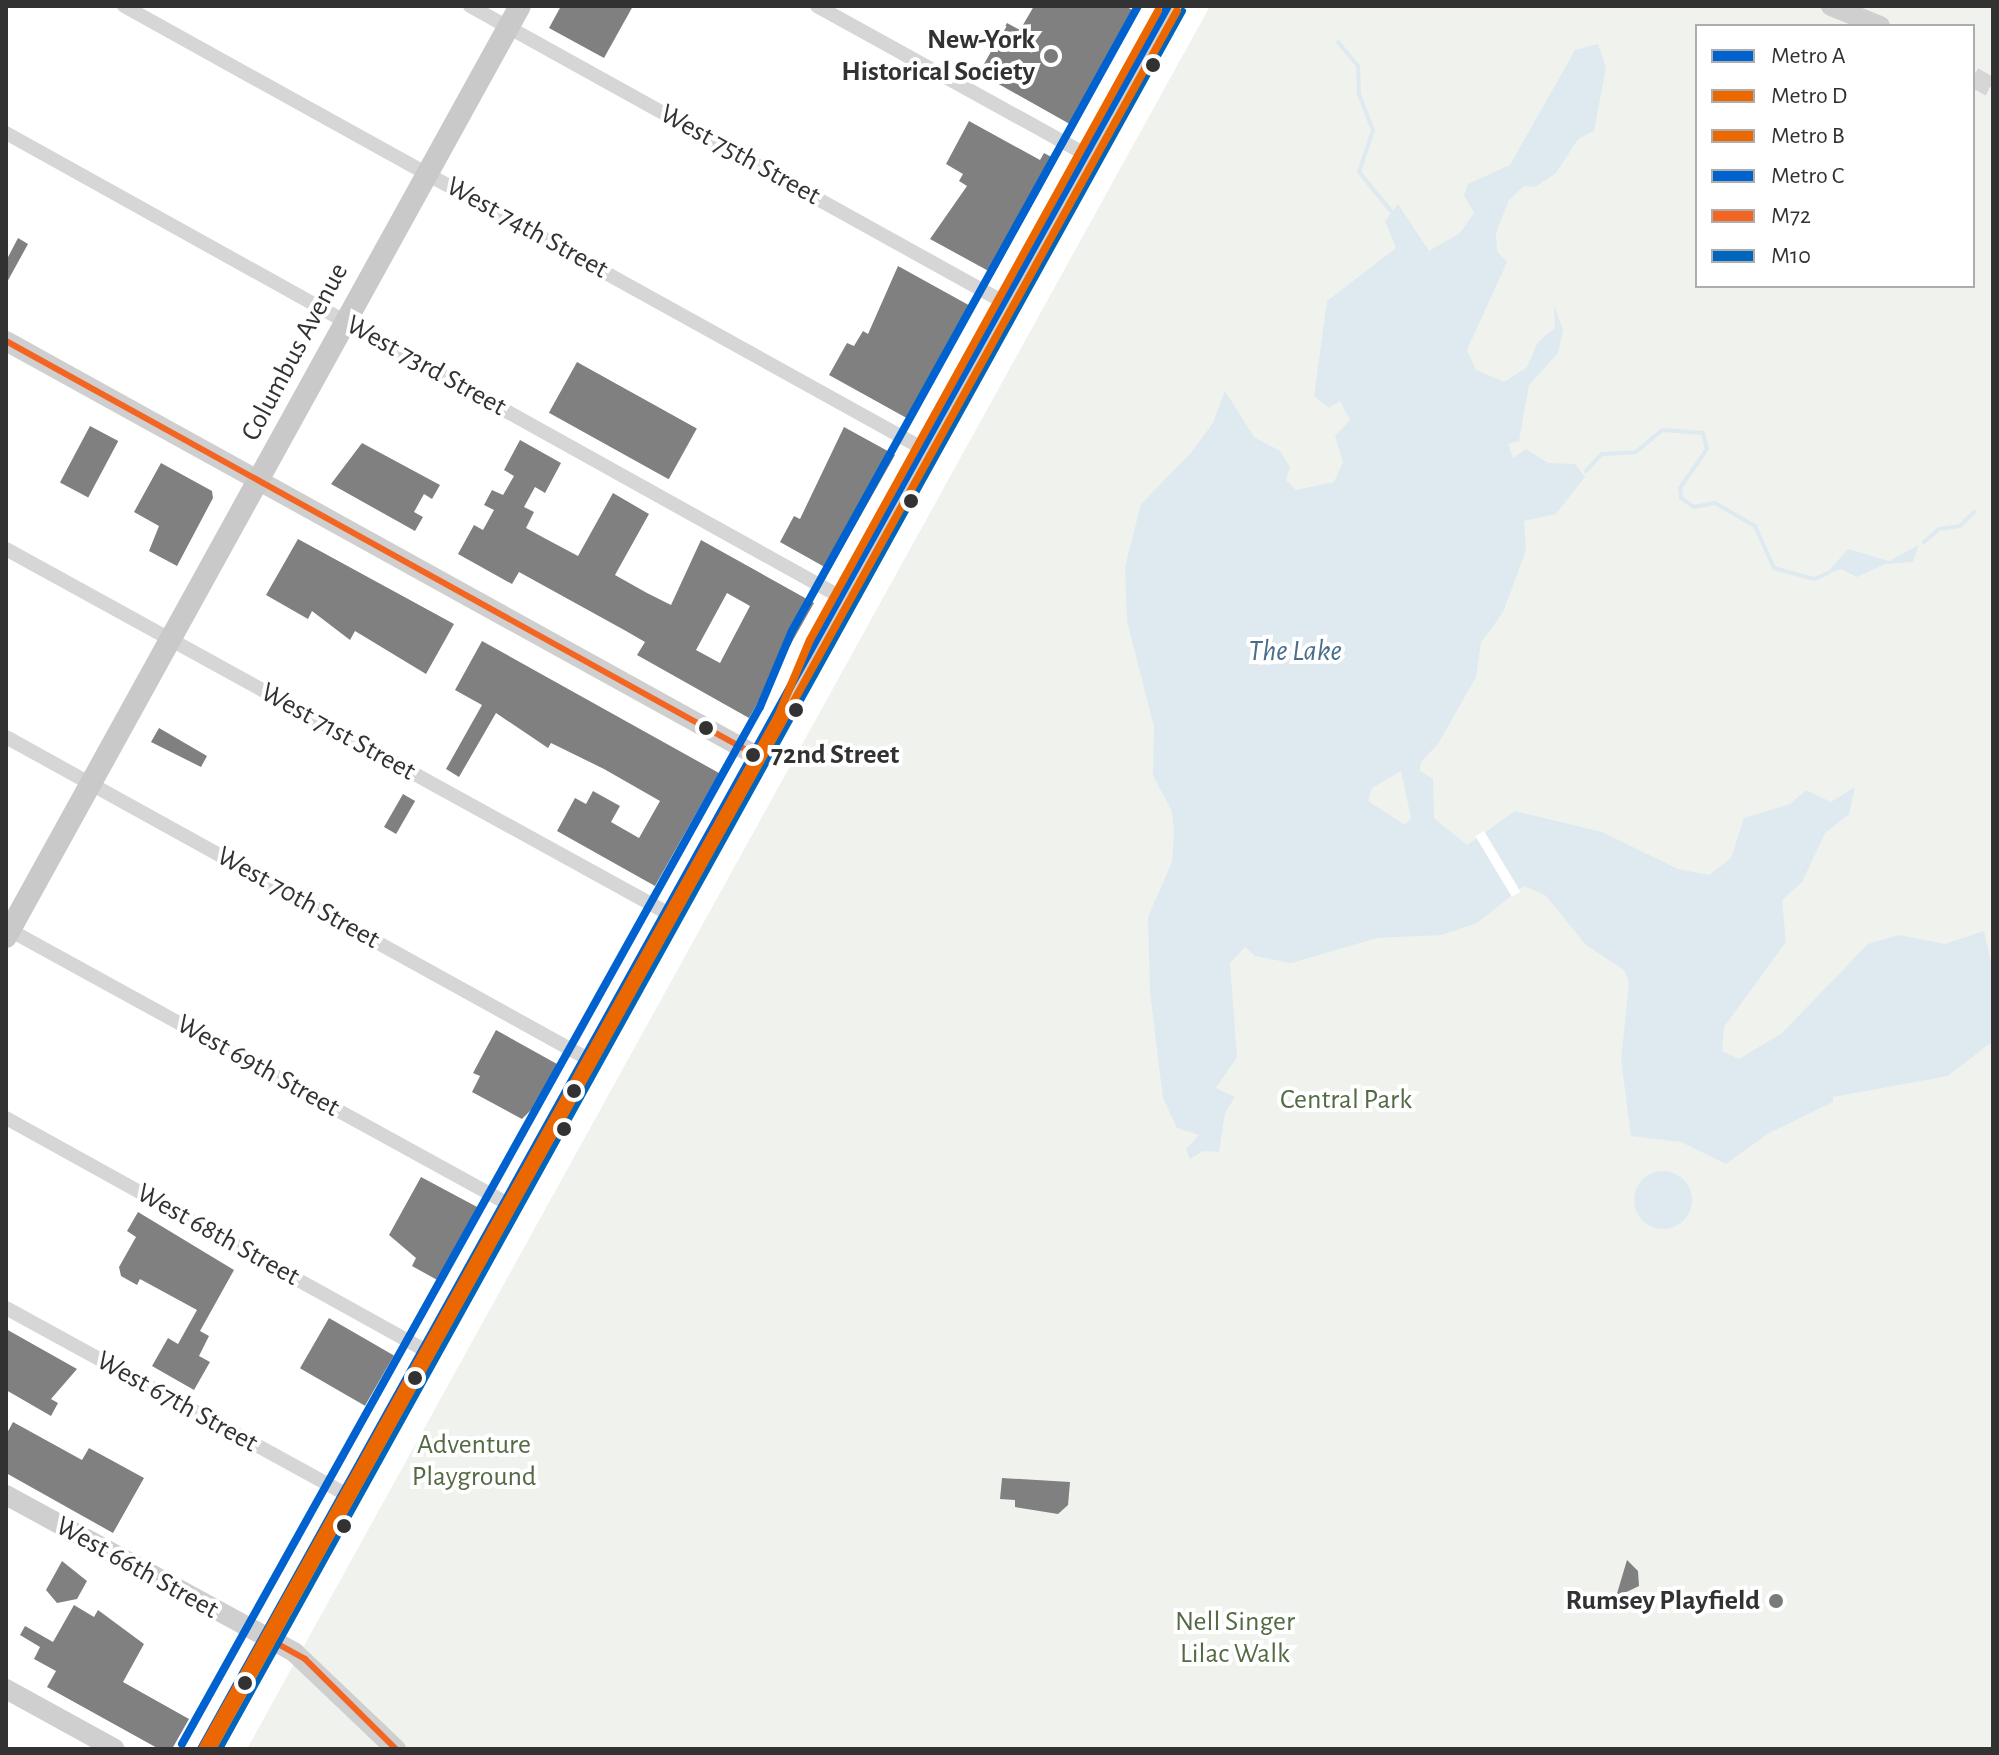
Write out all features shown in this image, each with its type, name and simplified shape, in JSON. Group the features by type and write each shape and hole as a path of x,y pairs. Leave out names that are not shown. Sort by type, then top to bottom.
{"main road":[{"name":"Columbus Avenue","path":"7,931 520,6"},
{"path":"209,1749 1174,6"},
{"path":"1831,6 1875,24"},
{"path":"6,341 759,757"},
{"name":"West 66th Street","path":"6,1495 305,1659 396,1749"},
{"path":"6,1689 115,1749"}],"street":[{"name":"West 74th Street","path":"124,6 929,452"},
{"name":"West 75th Street","path":"470,6 1009,305"},
{"path":"817,6 1091,157"},
{"name":"West 73rd Street","path":"6,133 846,600"},
{"name":"West 71st Street","path":"6,549 671,915"},
{"name":"West 70th Street","path":"6,737 590,1060"},
{"name":"West 69th Street","path":"7,931 510,1205"},
{"name":"West 68th Street","path":"6,1118 429,1352"},
{"name":"West 67th Street","path":"6,1308 349,1496"}],"green space":[{"name":"Central Park","path":"1210,6 1993,6 1993,1749 247,1749"}],"water":[{"name":"The Lake","path":"1598,44 1606,68 1594,131 1578,139 1556,173 1535,187 1524,186 1509,200 1496,233 1497,251 1507,262 1467,350 1476,370 1504,382 1527,367 1538,342 1555,328 1554,305 1563,330 1558,353 1529,385 1519,441 1508,444 1513,458 1526,449 1548,463 1575,464 1585,477 1556,514 1524,521 1526,551 1503,612 1481,643 1476,677 1438,744 1421,762 1420,771 1433,779 1434,818 1467,845 1515,811 1602,832 1678,869 1709,875 1731,858 1744,818 1790,804 1806,790 1831,802 1855,787 1849,814 1825,833 1802,882 1782,900 1786,942 1724,1027 1722,1051 1739,1059 1782,1033 1868,944 1899,935 1945,944 1984,931 1993,971 1993,1041 1948,1076 1833,1097 1833,1102 1769,1133 1726,1164 1681,1142 1631,1136 1621,1060 1629,983 1624,970 1586,945 1545,895 1524,886 1477,923 1442,935 1377,938 1291,963 1255,956 1245,947 1230,963 1237,1057 1216,1088 1235,1097 1225,1113 1219,1152 1203,1151 1190,1159 1186,1149 1199,1135 1177,1128 1163,1098 1150,992 1148,917 1172,862 1174,832 1172,812 1153,775 1154,727 1127,621 1125,567 1141,504 1190,454 1213,423 1225,391 1254,437 1280,451 1290,467 1286,480 1296,490 1334,482 1343,462 1335,436 1350,420 1340,401 1329,408 1314,396 1327,301 1396,248 1385,221 1398,204 1429,251 1460,233 1474,213 1464,195 1468,184 1510,165 1575,50","holes":["1401,771 1411,818 1405,825 1368,801 1372,788"]},
{"path":"1919,545 1913,562 1885,564 1857,577 1841,569 1825,575 1848,549 1889,561"},
{"path":"1663,1171 1684,1179 1692,1200 1684,1221 1663,1229 1642,1221 1634,1200 1642,1179"}],"pier":[{"path":"1484,831 1521,892 1512,897 1475,836"}],"building":[{"path":"561,6 633,6 604,58 549,28"},
{"name":"New-York Historical Society","path":"1034,6 1125,6 1138,13 1075,127 979,73 1007,23 1020,30"},
{"path":"969,121 1040,160 1044,153 1057,160 994,274 930,239 967,186 959,181 963,174 946,164"},
{"path":"18,238 28,244 6,284 6,261"},
{"path":"898,266 974,308 912,421 829,375 847,343 854,346 863,331 868,334"},
{"path":"577,362 697,428 669,479 549,413"},
{"path":"90,426 118,441 88,498 60,483"},
{"path":"844,427 895,455 830,570 780,542 794,516 800,519"},
{"path":"520,440 561,463 545,493 535,487 524,507 534,512 526,528 578,556 613,493 649,514 615,575 671,605 701,540 814,603 749,718 637,655 645,642 626,631 519,572 512,584 458,554 474,525 483,530 494,510 484,505 492,490 503,495 514,476 504,470","holes":["727,593 750,606 720,663 696,650"]},
{"path":"362,443 440,485 432,499 424,494 414,512 423,517 415,531 331,484"},
{"path":"161,463 212,491 213,498 177,566 149,551 159,526 134,512"},
{"path":"298,539 454,624 426,674 355,631 350,640 312,611 308,619 266,595"},
{"path":"482,641 719,773 655,886 557,831 575,798 586,804 593,791 620,806 611,822 639,838 660,801 604,769 551,743 548,748 496,713 459,777 446,769 482,705 455,690"},
{"path":"159,728 207,756 201,767 151,742"},
{"path":"403,794 415,801 396,834 384,827"},
{"path":"496,1030 557,1064 539,1102 522,1119 472,1092 480,1076 473,1073"},
{"path":"421,1177 479,1208 439,1281 412,1266 416,1258 389,1235"},
{"path":"138,1212 234,1270 200,1331 209,1336 199,1356 210,1362 194,1390 152,1366 168,1338 178,1344 197,1310 140,1279 137,1285 121,1276 119,1267 136,1237 127,1231"},
{"path":"329,1318 394,1356 365,1406 300,1368"},
{"path":"6,1329 77,1369 51,1399 58,1403 51,1416 6,1390"},
{"path":"13,1422 82,1460 89,1448 144,1478 113,1533 6,1473 6,1435"},
{"path":"1002,1478 1070,1482 1068,1505 1058,1514 1015,1507 1015,1500 1000,1499"},
{"path":"1627,1560 1638,1571 1639,1586 1616,1597"},
{"path":"62,1561 87,1581 77,1599 57,1603 46,1590"},
{"path":"74,1605 94,1617 98,1610 144,1644 123,1682 189,1719 172,1749 159,1749 47,1687 56,1671 34,1659 40,1647 20,1635 25,1626 53,1642"}],"waterway":[{"path":"1338,42 1358,66 1359,94 1373,130 1359,172 1391,211"},
{"path":"1586,471 1602,454 1636,452 1662,430 1703,433 1707,449 1680,488 1681,498 1694,507 1715,503 1755,526 1774,568 1814,579 1828,573"},
{"path":"1924,542 1939,529 1960,526 1974,512"}],"tunnel":[{"path":"1975,78 1993,88"}],"metro line":[{"name":"C","path":"182,1744 760,707 792,631 1138,6"},
{"name":"A","path":"201,1749 1168,6"},
{"name":"B","path":"202,1749 778,716 810,640 1158,11"},
{"name":"D","path":"212,1749 1177,11"}],"transit line":[{"name":"M10","path":"220,1749 1183,11"},
{"name":"M72","path":"6,341 759,757"},
{"name":"M72","path":"209,1749 759,757"},
{"name":"M72","path":"269,1639 305,1659 396,1749"}],"place":[{"name":"New-York Historical Society","path":"1051,56"},
{"name":"72nd Street","path":"753,755"},
{"name":"Rumsey Playfield","path":"1776,1601"}],"park label":[{"name":"Adventure Playground","path":"474,1461"},
{"name":"Nell Singer Lilac Walk","path":"1235,1638"}]}
